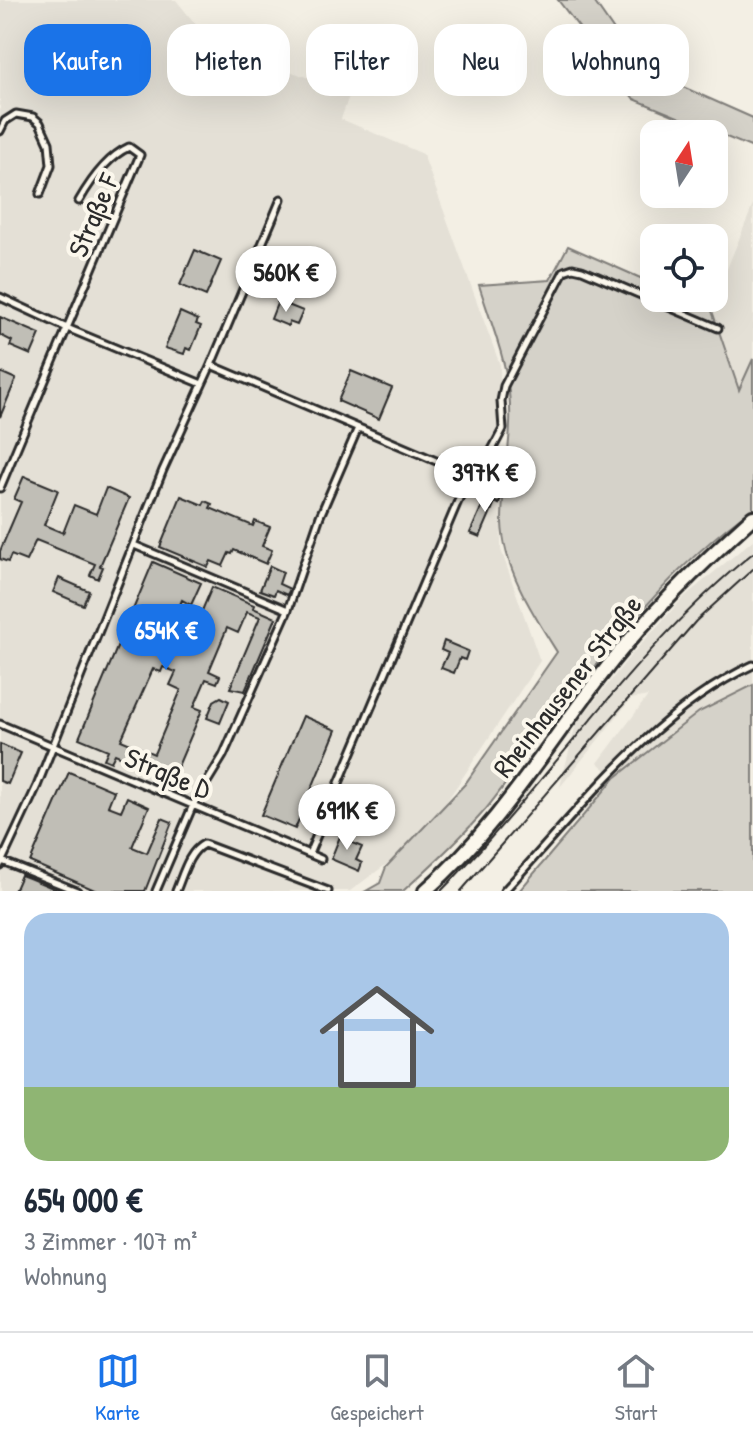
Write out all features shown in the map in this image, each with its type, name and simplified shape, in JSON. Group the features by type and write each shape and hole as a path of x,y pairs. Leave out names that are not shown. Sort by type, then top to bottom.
{"street":[{"name":"Rheinhausener Straße","path":"425,891 484,831 522,785 613,661 655,611 694,570 753,517"}],"lane":[{"path":"0,131 5,121 16,114 33,117 40,123 49,143 51,165 40,194"},
{"name":"Straße F","path":"67,328 140,155 129,147 116,153 79,201"},
{"path":"77,891 1,863 37,786 163,470 281,199"},
{"path":"211,365 469,475 479,474 503,429 501,401 504,386 564,271 573,268 582,270 718,328"},
{"path":"0,297 202,384"},
{"path":"0,488 67,328"},
{"path":"156,891 193,805 223,756 288,610 320,516 358,428"},
{"path":"309,854 469,475"},
{"path":"134,545 288,610"},
{"path":"504,891 641,743 684,706 725,678 753,665"},
{"name":"Straße D","path":"0,724 321,859"},
{"path":"176,891 191,856 197,847 204,844 328,891"}],"shaded area":[{"path":"0,0 176,0 195,24 167,24 167,96 290,96 290,71 306,77 306,96 349,96 341,119 423,154 500,365 501,550 540,661 437,816 388,863 350,891 0,891"},
{"path":"558,0 593,0 610,24 576,24"},
{"path":"689,90 753,118 753,148 728,138 728,120 685,120 632,96 689,96"},
{"path":"753,205 753,359 739,391 712,312 728,312 728,266"},
{"path":"568,246 640,278 640,312 712,312 739,390 753,359 753,508 692,559 637,616 486,809 456,841 403,891 366,891 380,883 386,867 465,784 557,652 521,590 504,539 502,522 510,425 509,392 501,353 479,285 550,280"},
{"path":"753,540 753,685 699,712 615,778 598,763 648,696 631,699 560,787 576,724 631,655 684,597"},
{"path":"753,685 753,891 519,891 615,778 699,712"}],"building":[{"path":"195,250 221,261 206,296 180,285"},
{"path":"278,301 303,311 297,325 289,322 288,326 271,319"},
{"path":"180,312 198,320 196,324 201,326 191,350 186,348 184,354 165,348"},
{"path":"0,317 40,334 31,355 10,346 12,341 0,335"},
{"path":"351,371 392,388 379,419 338,401"},
{"path":"0,372 16,379 0,417"},
{"path":"24,476 58,490 44,525 63,533 74,505 96,514 106,488 129,498 100,566 103,567 98,579 90,575 95,564 36,540 26,561 11,555 8,562 0,559 0,551 21,502 14,499"},
{"path":"488,492 501,498 499,504 495,502 480,537 470,533"},
{"path":"181,496 203,505 205,501 212,504 210,508 253,526 255,521 270,527 262,546 272,550 266,564 234,550 232,554 229,553 223,566 211,561 208,567 160,547"},
{"path":"153,562 201,583 191,605 182,600 171,626 174,627 168,641 173,643 171,648 185,651 212,587 276,618 245,691 230,688 260,617 247,612 238,633 227,628 209,671 220,676 217,683 206,679 194,707 202,710 173,778 115,754 111,762 104,759 108,750 79,738","holes":["163,667 176,672 170,685 181,690 154,754 121,740 153,669 161,672"]},
{"path":"270,566 283,572 279,584 290,589 287,595 276,590 274,595 260,590"},
{"path":"59,578 89,591 83,605 53,592"},
{"path":"444,641 468,651 465,660 460,658 454,673 441,668 448,653 441,650"},
{"path":"221,697 229,701 220,723 207,718 214,701"},
{"path":"303,716 336,730 295,829 261,815"},
{"path":"0,744 21,753 8,784 0,781"},
{"path":"69,772 114,791 108,806 121,811 127,797 149,807 132,847 147,853 162,818 172,822 145,891 97,891 30,862"},
{"path":"341,834 355,837 352,843 362,847 356,860 362,863 359,871 331,859"},
{"path":"21,875 29,878 60,891 14,891"}],"railway":[{"path":"441,891 669,631 753,553"},
{"path":"461,891 696,621 753,569"}]}
